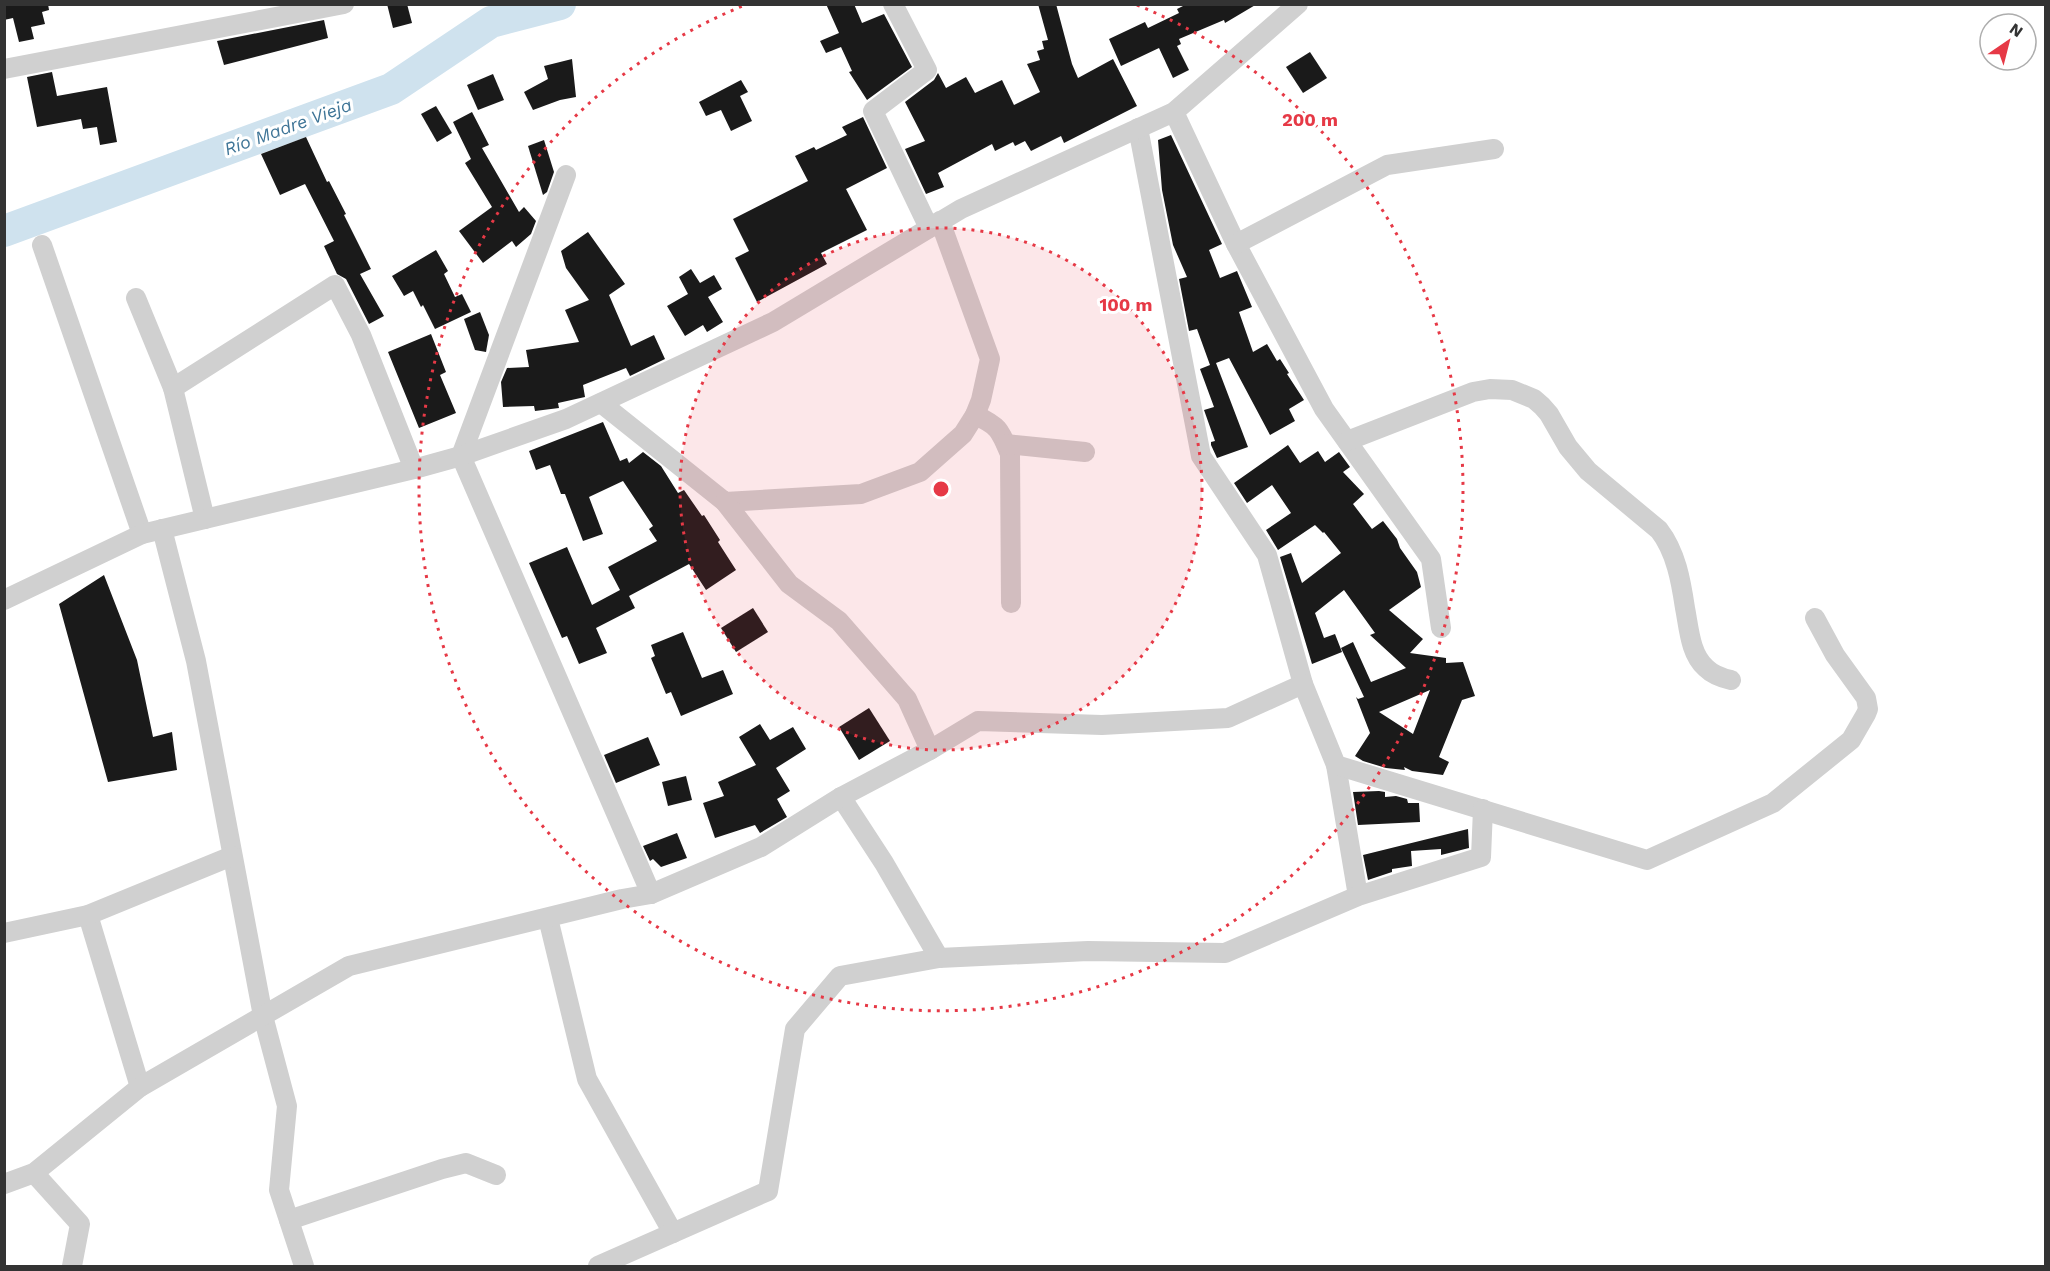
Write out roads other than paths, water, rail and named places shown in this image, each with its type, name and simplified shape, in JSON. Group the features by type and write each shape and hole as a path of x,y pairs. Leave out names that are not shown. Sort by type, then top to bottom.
{"street":[{"path":"4,69 344,4"},
{"path":"725,502 861,494 920,472 963,434 981,400 990,359 935,224 873,111 927,70 893,4"},
{"path":"4,600 142,534 461,456 566,419 601,403 773,322 961,209 1174,112 1298,4"},
{"path":"1174,112 1236,244 1324,409 1431,559 1441,628"},
{"path":"1138,128 1201,456 1267,555 1303,684 1336,765 1358,896"},
{"path":"1236,244 1388,165 1494,148"},
{"path":"566,175 461,456 651,894"},
{"path":"42,245 142,534"},
{"path":"173,388 335,285 361,335 414,469"},
{"path":"136,298 173,388 205,519"},
{"path":"1347,441 1481,390 1512,390 1534,399 1549,414 1568,447 1588,471 1659,530 1665,538 1674,556 1689,636 1694,649 1705,668 1719,677 1731,680"},
{"path":"601,403 725,502 789,584 839,621 907,699 930,750"},
{"path":"975,415 1001,431 1011,454 1011,603"},
{"path":"1006,444 1085,453"},
{"path":"162,530 196,661 263,1016 287,1106 279,1190 304,1266"},
{"path":"1336,765 1483,808 1647,860 1773,803 1851,740 1868,709 1866,698 1835,655 1815,618"},
{"path":"4,1184 34,1173 140,1087 349,966 651,894 761,847 841,797 930,750 978,721 1102,724 1228,718 1303,684"},
{"path":"841,797 884,863 939,958"},
{"path":"598,1266 768,1191 795,1029 840,976 939,958 1088,951 1225,953 1358,896 1481,857 1483,808"},
{"path":"4,933 88,915 232,856"},
{"path":"88,915 140,1087"},
{"path":"548,918 587,1079 673,1233"},
{"path":"289,1220 466,1163 496,1175"},
{"path":"34,1173 80,1224 72,1266"}],"waterway":[{"name":"Río Madre Vieja","path":"4,231 391,89 491,22 560,4"}]}
